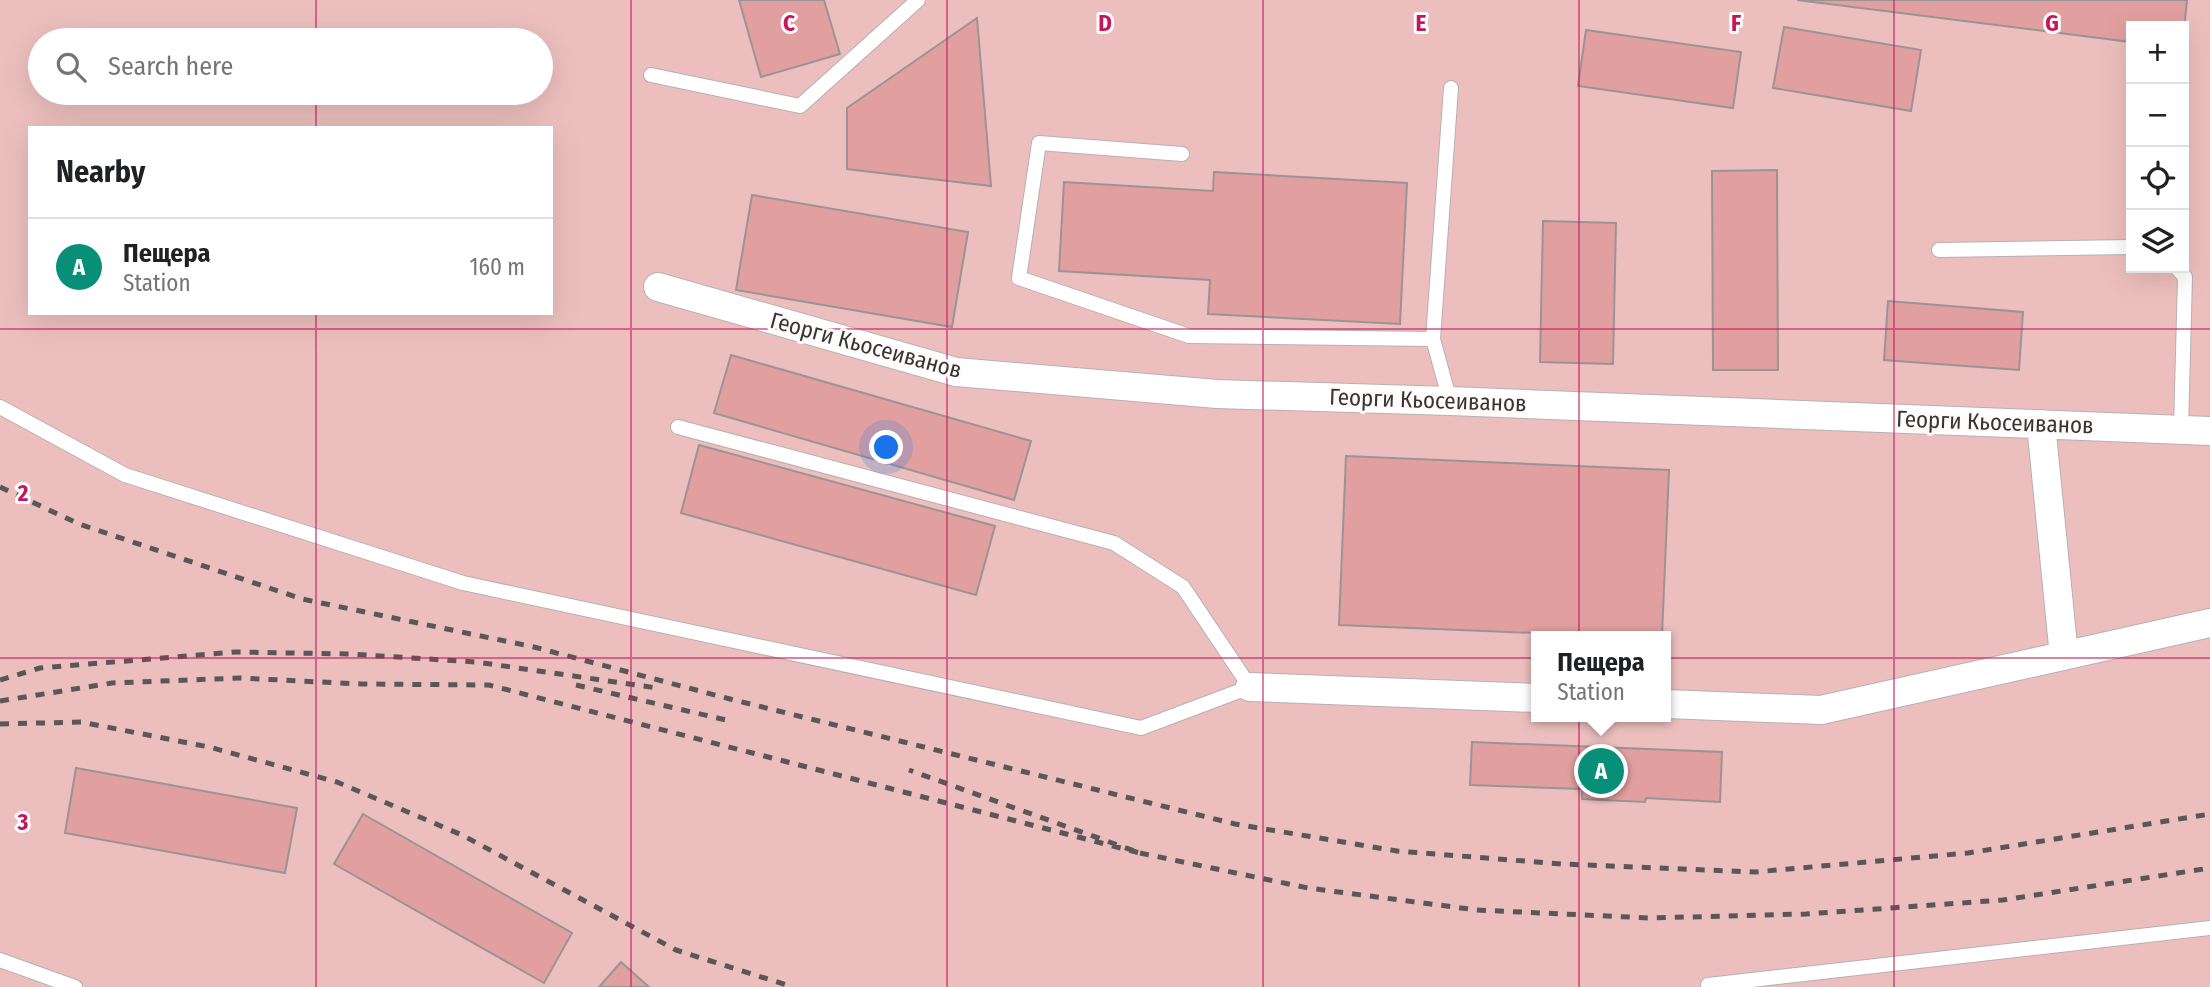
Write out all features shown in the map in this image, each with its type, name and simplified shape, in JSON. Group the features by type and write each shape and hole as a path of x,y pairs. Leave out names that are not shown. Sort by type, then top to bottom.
{"street":[{"name":"Георги Кьосеиванов","path":"659,287 956,372 1217,394 2210,431"},
{"path":"2041,424 2064,656"},
{"path":"1671,704 1821,710 2210,623"},
{"path":"1250,687 1531,698"}],"lane":[{"path":"651,75 800,106 918,0"},
{"path":"1450,401 1433,340 1451,88"},
{"path":"1182,154 1040,143 1019,278 1189,336 1433,340"},
{"path":"1939,250 2126,247"},
{"path":"2181,273 2185,277 2181,429"},
{"path":"0,407 125,475 463,583 1140,727 1250,687 1183,587 1114,544 678,427"},
{"path":"1708,985 2210,928"},
{"path":"0,960 75,987"}],"shaded area":[{"path":"0,0 2210,0 2210,987 0,987"}],"building":[{"path":"739,0 824,0 840,54 761,77"},
{"path":"1797,0 2187,0 2185,21 2126,21 2126,41"},
{"path":"977,18 991,186 847,169 847,108"},
{"path":"1784,27 1921,50 1911,111 1773,88"},
{"path":"1586,30 1741,52 1733,108 1578,86"},
{"path":"1777,170 1778,370 1713,370 1712,171"},
{"path":"1214,172 1407,183 1400,324 1208,314 1210,280 1059,271 1064,182 1213,191"},
{"path":"752,195 968,232 952,327 736,290"},
{"path":"1543,221 1616,223 1613,364 1540,362"},
{"path":"1888,301 2023,312 2019,370 1884,360"},
{"path":"731,355 1031,441 1014,500 714,413"},
{"path":"699,445 995,526 976,595 681,513"},
{"path":"1346,456 1669,470 1662,631 1531,633 1339,625"},
{"path":"1472,742 1722,752 1720,802 1646,798 1645,802 1582,799 1582,789 1470,785"},
{"path":"76,768 297,808 285,873 65,833"},
{"path":"363,814 572,933 544,983 334,864"},
{"path":"621,962 649,987 599,987"}],"railway":[{"path":"0,487 79,524 302,599 534,647 730,699 1235,824 1397,851 1562,864 1755,872 1968,853 2210,814"},
{"path":"0,680 40,668 236,652 349,654 476,662 657,688"},
{"path":"0,701 112,683 240,678 361,684 489,685 1140,853 909,770"},
{"path":"576,685 726,720"},
{"path":"0,724 81,722 209,747 337,782 462,835 676,950 793,987"},
{"path":"1140,853 1308,888 1477,910 1649,918 1806,914 2003,900 2210,868"}],"place":[{"name":"Пещера","path":"1601,771"}]}
